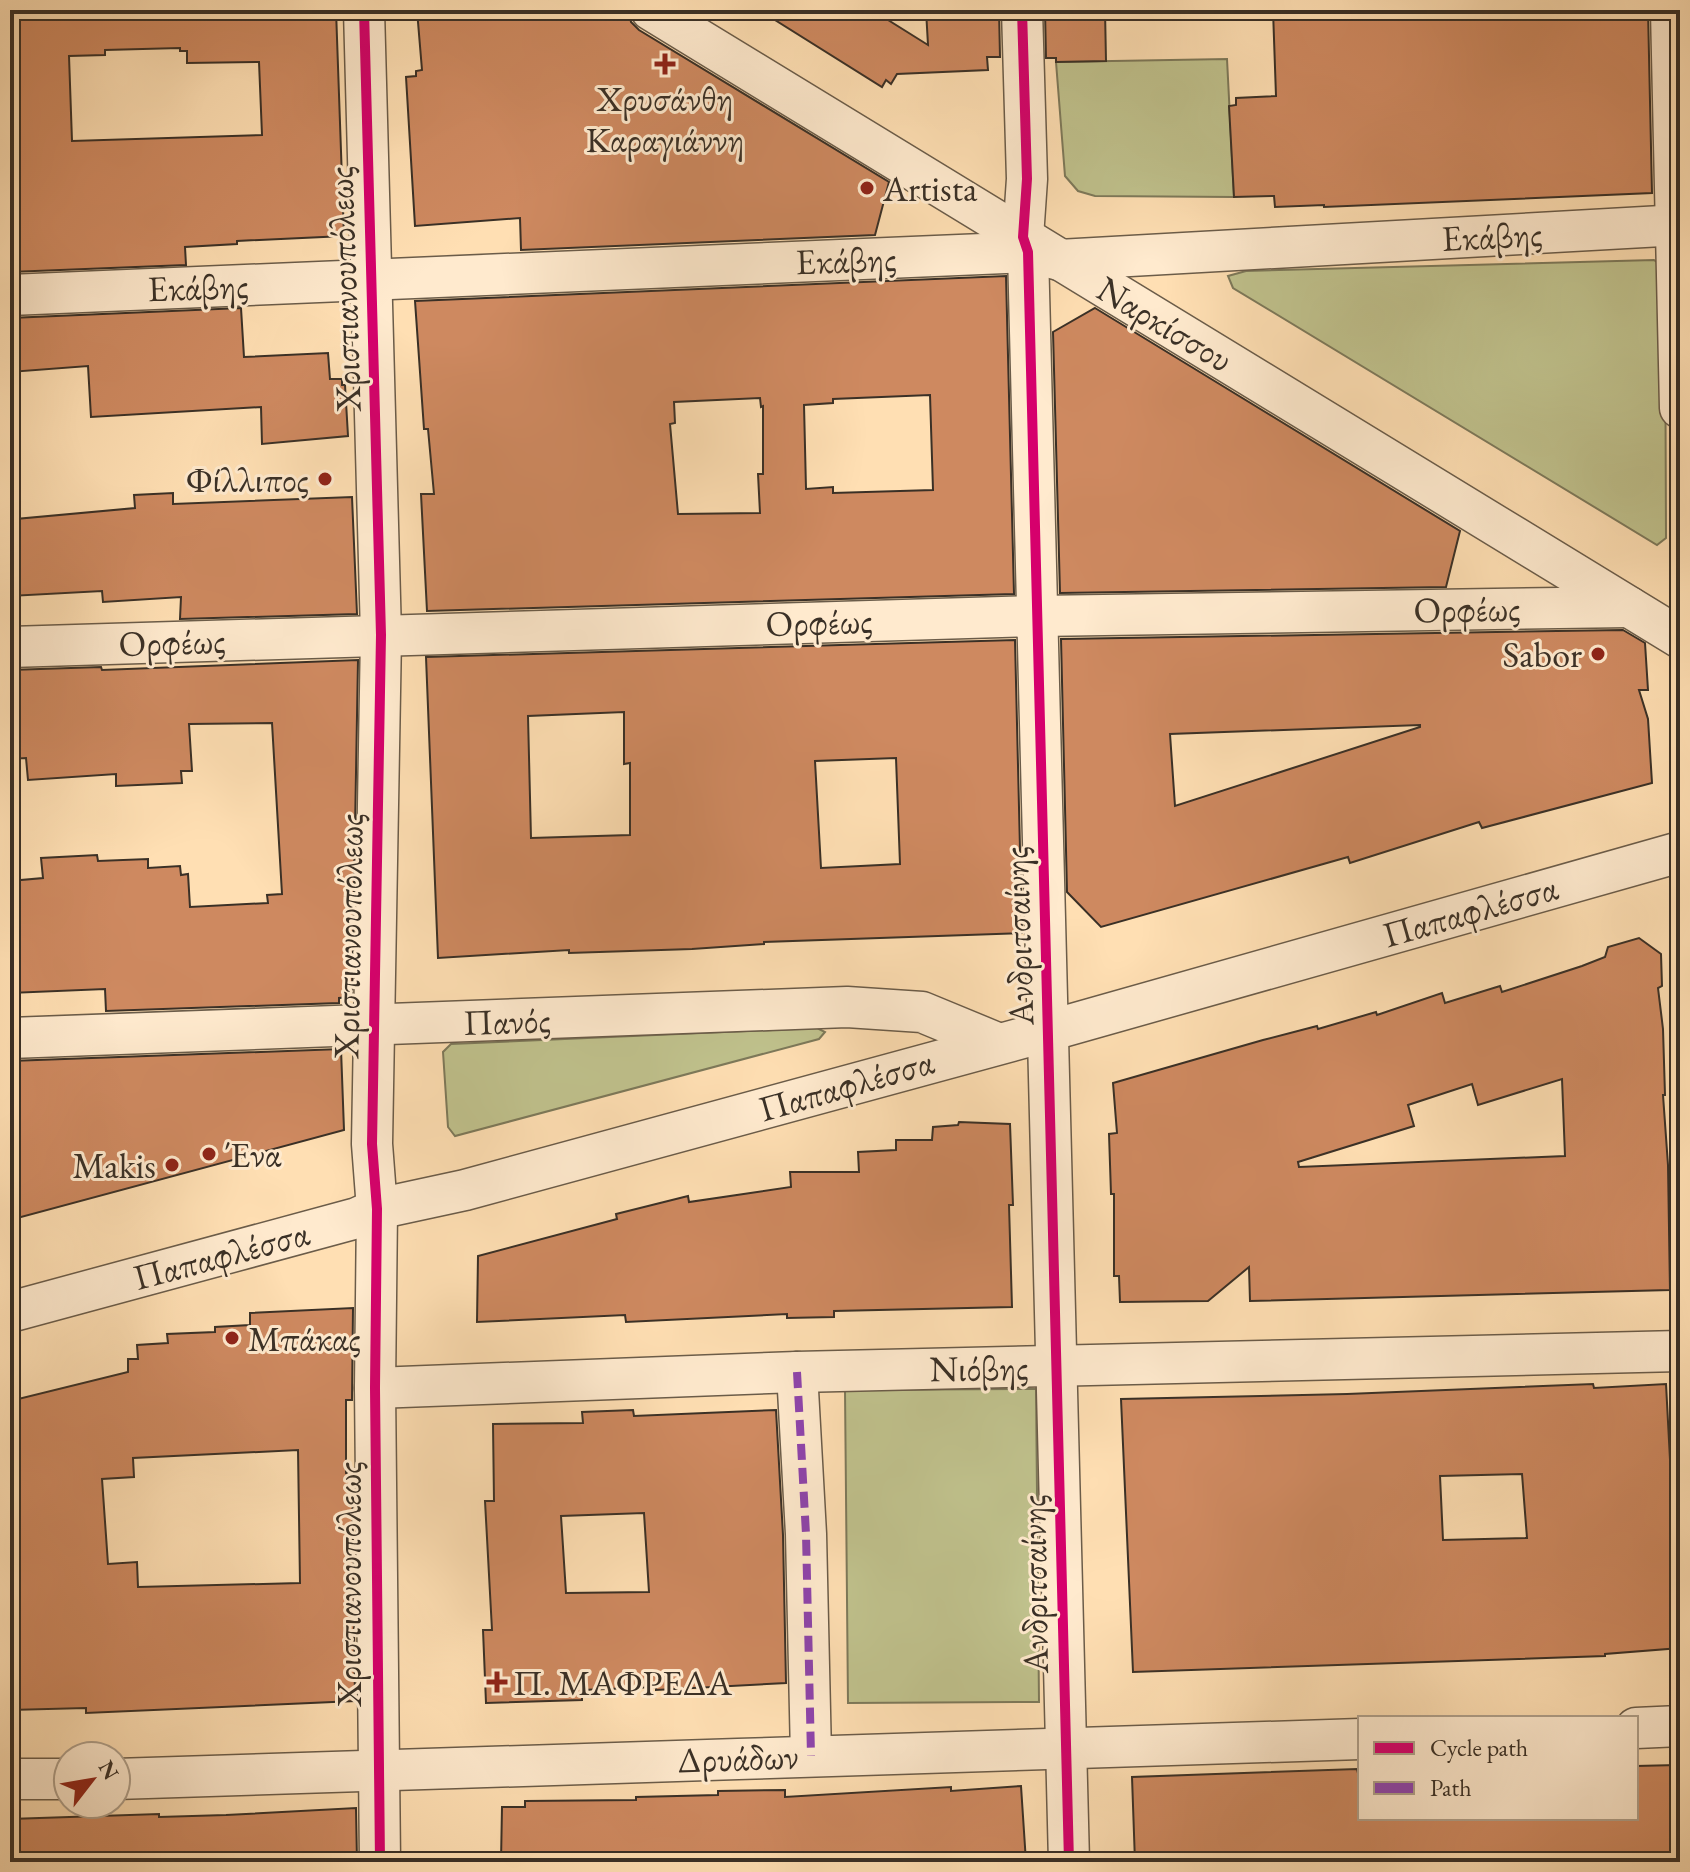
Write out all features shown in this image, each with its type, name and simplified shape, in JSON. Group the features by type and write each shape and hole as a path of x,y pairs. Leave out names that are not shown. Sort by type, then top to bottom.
{"street":[{"name":"Χριστιανουπόλεως","path":"364,10 381,635 372,1144 377,1209 375,1388 380,1862"},
{"name":"Ναρκίσσου","path":"651,10 1037,250 1680,638"},
{"name":"Ανδριτσαίνης","path":"1022,10 1027,179 1037,250 1037,616 1069,1862"},
{"path":"1671,10 1680,408"},
{"name":"Εκάβης","path":"10,295 1678,225"},
{"name":"Ορφέως","path":"10,647 1037,616 1629,607"},
{"name":"Παπαφλέσσα","path":"10,1312 357,1218 377,1209 465,1190 1048,1031 1680,852"},
{"name":"Πανός","path":"10,1038 847,1007 922,1012 997,1043"},
{"name":"Νιόβης","path":"375,1388 797,1372 1680,1351"},
{"path":"797,1372 806,1534 811,1756"},
{"path":"1638,1728 1680,1726"},
{"name":"Δρυάδων","path":"132,1778 1358,1739"},
{"path":"10,1779 52,1779"}],"green space":[{"path":"1227,59 1234,197 1095,196 1078,191 1065,176 1056,62"},
{"path":"1654,260 1662,266 1665,280 1666,538 1657,545 1233,288 1228,276 1246,271"},
{"path":"817,1028 825,1032 819,1039 455,1136 448,1127 443,1052 451,1044"},
{"path":"1036,1389 1039,1702 848,1703 845,1390"}],"building":[{"path":"10,10 336,10 344,236 185,247 186,265 10,272 10,139 19,139 17,72 10,72","holes":["180,48 180,51 187,51 187,63 259,62 262,135 72,141 69,56 105,55 105,50"]},
{"path":"417,10 629,12 631,22 639,30 889,182 875,235 521,250 520,218 415,226 406,77 416,76 416,71 422,70"},
{"path":"759,10 872,10 928,45 926,10 999,10 1000,57 987,57 988,70 897,74 891,84 886,80 882,87"},
{"path":"1045,10 1105,10 1106,61 1056,62 1056,58 1046,58"},
{"path":"1273,10 1648,10 1652,193 1324,207 1275,207 1274,196 1234,197 1229,106 1236,105 1236,98 1276,96"},
{"path":"1006,276 1014,594 427,611 421,494 434,494 428,429 424,429 415,301","holes":["930,395 933,490 833,493 833,487 806,489 804,405 833,403 833,399","760,398 763,406 763,474 758,474 760,513 678,514 670,424 675,423 674,402"]},
{"path":"241,308 244,357 328,353 330,379 342,379 342,385 345,385 348,436 262,444 261,407 91,417 88,366 10,372 10,318"},
{"path":"1095,308 1460,531 1446,587 1060,593 1053,332"},
{"path":"173,493 173,504 352,497 357,614 180,619 181,597 103,602 102,591 10,596 10,529 16,528 16,519 135,508 134,495"},
{"path":"1623,630 1645,643 1648,690 1639,690 1648,719 1652,783 1482,828 1479,822 1350,863 1348,857 1101,927 1067,892 1061,639","holes":["1420,727 1175,806 1170,734"]},
{"path":"1015,640 1022,933 438,958 426,657","holes":["624,712 624,764 630,763 630,835 531,838 528,716","896,758 900,864 821,868 815,761"]},
{"path":"358,660 352,997 339,998 339,1003 106,1011 105,989 10,993 10,881 43,878 41,858 97,855 98,861 148,859 148,868 180,866 181,875 188,874 190,907 268,903 267,895 282,894 272,723 189,724 192,771 181,771 182,783 116,786 116,774 28,780 26,758 10,759 10,670 101,667 102,670"},
{"path":"1639,938 1661,954 1662,986 1658,988 1663,1029 1670,1290 1250,1301 1249,1267 1208,1301 1120,1302 1119,1276 1114,1276 1114,1194 1111,1194 1109,1134 1117,1133 1113,1083 1317,1026 1318,1029 1376,1012 1377,1015 1442,993 1445,1003 1500,986 1502,992 1605,957 1608,947","holes":["1562,1079 1565,1156 1299,1167 1298,1162 1414,1126 1408,1105 1472,1084 1478,1105"]},
{"path":"341,1049 344,1130 10,1220 10,1061"},
{"path":"959,1122 1010,1124 1012,1307 834,1311 834,1317 787,1318 787,1314 626,1322 625,1315 477,1322 478,1256 617,1219 616,1214 688,1196 689,1202 791,1187 790,1172 859,1172 858,1152 896,1150 896,1140 932,1140 933,1127 958,1125"},
{"path":"353,1308 352,1400 346,1400 346,1473 352,1473 355,1701 86,1713 86,1708 10,1710 10,1401 128,1372 128,1359 138,1359 137,1345 168,1343 167,1334 215,1332 215,1327 250,1325 250,1313","holes":["298,1450 300,1583 138,1587 137,1562 108,1564 102,1479 134,1477 133,1458"]},
{"path":"1666,1384 1680,1648 1605,1656 1133,1672 1121,1399","holes":["1522,1474 1527,1538 1443,1540 1440,1476"]},
{"path":"633,1410 634,1416 776,1410 783,1535 786,1683 656,1690 656,1687 582,1690 582,1700 486,1703 483,1630 492,1630 485,1501 494,1501 493,1424 583,1423 582,1412","holes":["644,1513 649,1592 566,1593 561,1516"]},
{"path":"1677,1765 1680,1862 1135,1862 1132,1777 1357,1769 1358,1820 1638,1820 1638,1766"},
{"path":"1021,1786 1026,1862 501,1862 502,1807 525,1807 525,1801 636,1800 636,1797 718,1795 718,1791 785,1790 785,1797"},
{"path":"356,1808 357,1862 10,1862 10,1819 132,1820 132,1815 226,1815"}],"marked path":[{"path":"797,1372 806,1534 811,1756"}],"cycle path":[{"path":"364,10 381,635 372,1144 377,1209 375,1388 380,1862"},
{"path":"1022,10 1027,179 1023,237 1028,252 1069,1862"}],"place":[{"name":"Χρυσάνθη Καραγιάννη","path":"665,64"},
{"name":"Artista","path":"867,188"},
{"name":"Φίλλιπος","path":"325,479"},
{"name":"Sabor","path":"1598,654"},
{"name":"Ένα","path":"209,1154"},
{"name":"Makis","path":"172,1165"},
{"name":"Μπάκας","path":"232,1338"},
{"name":"Π. ΜΑΦΡΕΔΑ","path":"497,1682"}]}
